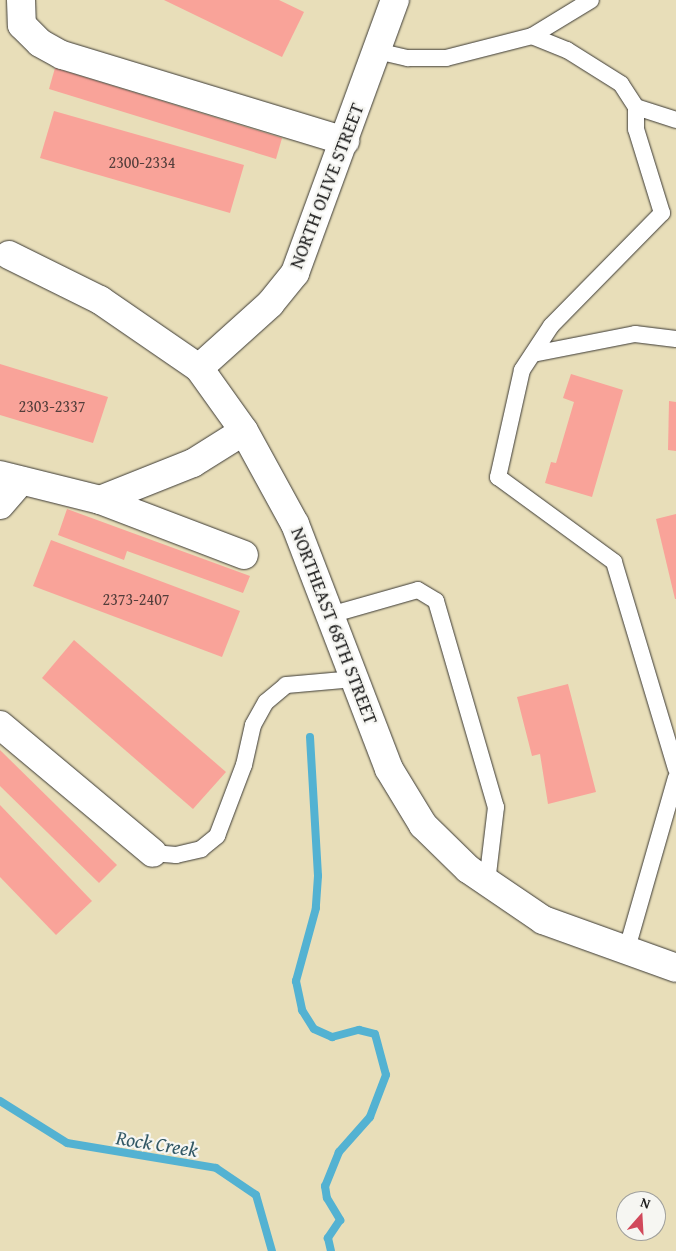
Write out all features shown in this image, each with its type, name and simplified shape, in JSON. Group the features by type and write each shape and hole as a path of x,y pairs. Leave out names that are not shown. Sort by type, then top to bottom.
{"street":[{"path":"21,0 22,24 40,43 62,55 345,141"},
{"name":"NORTH OLIVE STREET","path":"198,368 270,304 296,273 395,0"},
{"name":"NORTHEAST 68TH STREET","path":"9,255 100,300 198,368 244,431 295,524 389,769 424,825 487,882 543,920 626,952 676,968"},
{"path":"100,500 193,463 244,431"},
{"path":"0,505 11,478 100,500 244,555"},
{"path":"0,725 153,853"}],"lane":[{"path":"377,51 408,58 446,58 532,36 591,0"},
{"path":"532,36 567,50 621,84 636,108 636,129 662,213 551,326 522,370 498,478 614,562 676,769"},
{"path":"636,108 676,120"},
{"path":"533,354 635,334 676,339"},
{"path":"330,616 418,590 436,601 496,807 487,882"},
{"path":"153,853 176,855 201,849 216,836 244,766 253,725 266,702 286,685 355,680"},
{"path":"626,952 676,778"}],"building":[{"path":"164,0 279,0 304,12 282,57"},
{"path":"55,68 282,138 276,159 49,89"},
{"path":"54,111 244,165 230,213 40,158"},
{"path":"0,364 108,397 93,443 0,415"},
{"path":"571,374 623,390 592,497 545,483 551,462 556,463 574,402 563,398"},
{"path":"669,401 676,402 676,451 668,450"},
{"path":"67,509 250,576 243,593 127,551 124,560 58,535"},
{"path":"676,514 676,599 675,599 656,519"},
{"path":"51,540 240,611 222,657 33,586"},
{"path":"74,640 226,772 193,809 42,678"},
{"path":"568,684 596,792 548,804 540,754 532,756 517,697"},
{"path":"0,750 117,865 99,883 0,786"},
{"path":"0,805 92,901 56,935 0,877"}],"waterway":[{"path":"310,737 318,876 316,908 296,981 302,1010 314,1029 332,1037 359,1030 375,1034 386,1075 370,1117 339,1152 325,1186 327,1198 340,1220 328,1238 331,1251"},
{"name":"Rock Creek","path":"0,1101 67,1143 216,1168 256,1195 272,1251"}]}
